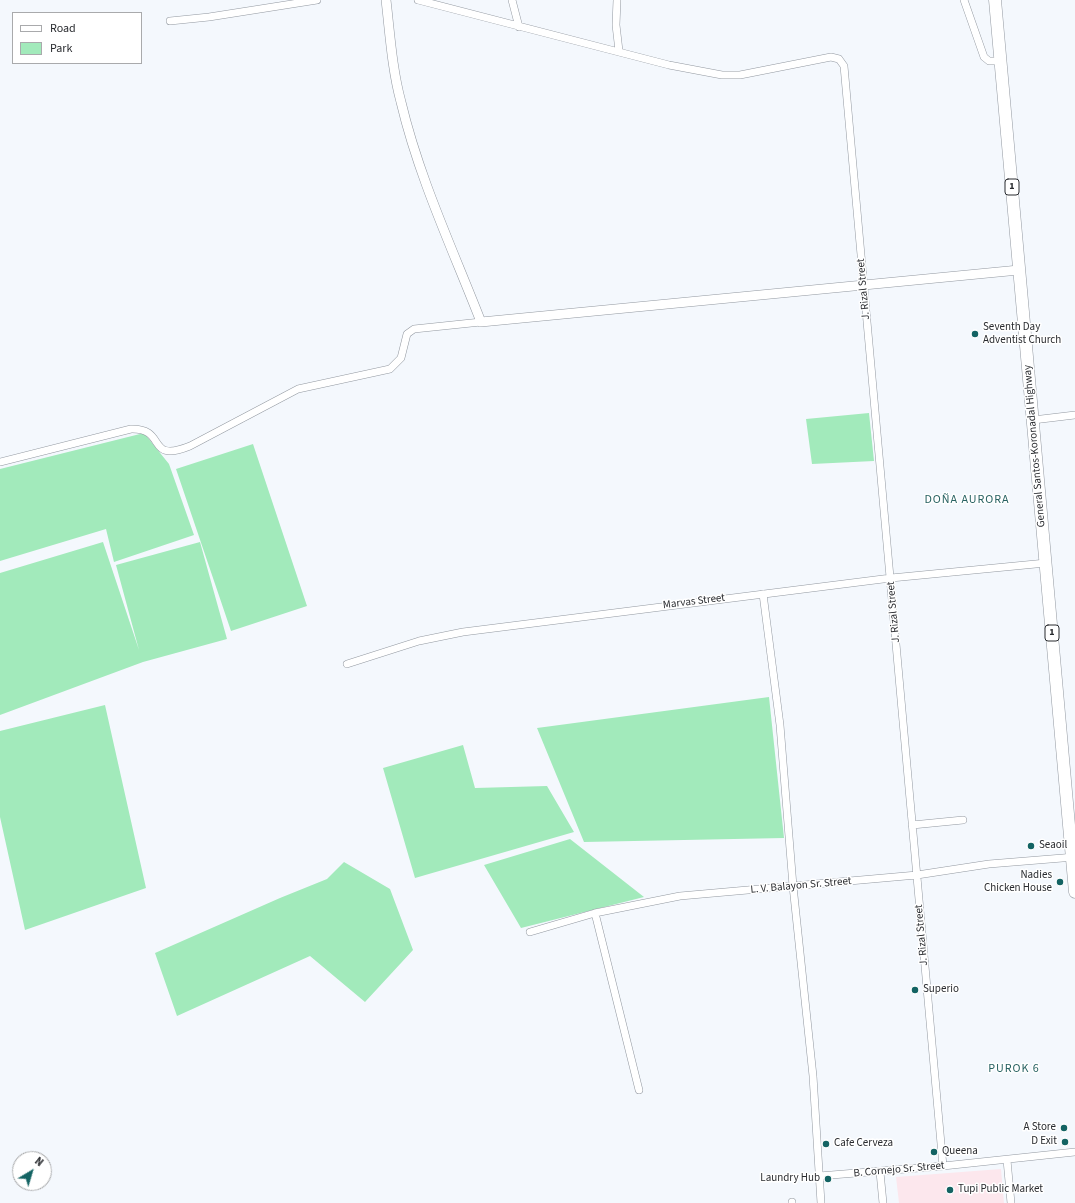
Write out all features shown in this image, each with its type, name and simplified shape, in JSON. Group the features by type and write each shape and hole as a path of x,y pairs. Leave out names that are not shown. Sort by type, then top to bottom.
{"highway":[{"name":"General Santos-Koronadal Highway","path":"995,0 1075,892"}],"street":[{"path":"170,21 209,17 317,0"},
{"path":"386,0 395,78 418,162 481,322"},
{"path":"418,0 619,51 616,25 617,0"},
{"path":"512,0 520,27"},
{"path":"964,0 984,57 989,61 1000,61"},
{"name":"J. Rizal Street","path":"619,51 669,65 722,75 740,75 831,57 839,59 844,66 943,1166"},
{"path":"0,462 131,429 144,430 152,435 162,450 176,452 298,389 393,367 401,358 407,334 414,329 1020,270"},
{"path":"1033,420 1075,415"},
{"name":"Marvas Street","path":"347,664 441,636 891,578 1046,563"},
{"path":"763,594 780,725 793,886 813,1076 821,1203"},
{"path":"912,825 963,820"},
{"name":"L. V. Balayon Sr. Street","path":"530,932 594,913 680,896 916,876 989,864 1073,857"},
{"path":"594,913 639,1090"},
{"name":"B. Cornejo Sr. Street","path":"819,1176 880,1172 1075,1152"},
{"path":"1007,1160 1011,1203"},
{"path":"880,1172 883,1203"}],"shaded area":[{"name":"Tupi Public Market","path":"1001,1169 1004,1203 899,1203 896,1177"}],"green space":[{"path":"869,413 874,461 812,464 806,419"},
{"path":"144,433 169,464 194,535 114,562 106,529 0,561 0,469"},
{"path":"253,444 307,606 231,631 176,469"},
{"path":"103,542 139,650 116,565 200,542 227,639 143,662 0,715 0,573"},
{"path":"769,697 784,838 584,842 537,728"},
{"path":"105,705 146,888 25,930 0,817 0,731"},
{"path":"463,745 475,788 547,786 574,832 415,878 383,768"},
{"path":"570,839 644,897 521,928 484,865"},
{"path":"344,862 390,889 413,950 365,1002 310,956 177,1016 155,953 327,879"}],"place":[{"name":"Seventh Day Adventist Church","path":"975,334"},
{"name":"Seaoil","path":"1031,846"},
{"name":"Nadies Chicken House","path":"1060,882"},
{"name":"Superio","path":"915,990"},
{"name":"A Store","path":"1064,1128"},
{"name":"D Exit","path":"1065,1142"},
{"name":"Cafe Cerveza","path":"826,1144"},
{"name":"Queena","path":"934,1152"},
{"name":"Laundry Hub","path":"828,1179"},
{"name":"Tupi Public Market","path":"950,1190"}],"district":[{"name":"DOÑA AURORA","path":"967,500"},
{"name":"PUROK 6","path":"1014,1069"}]}
